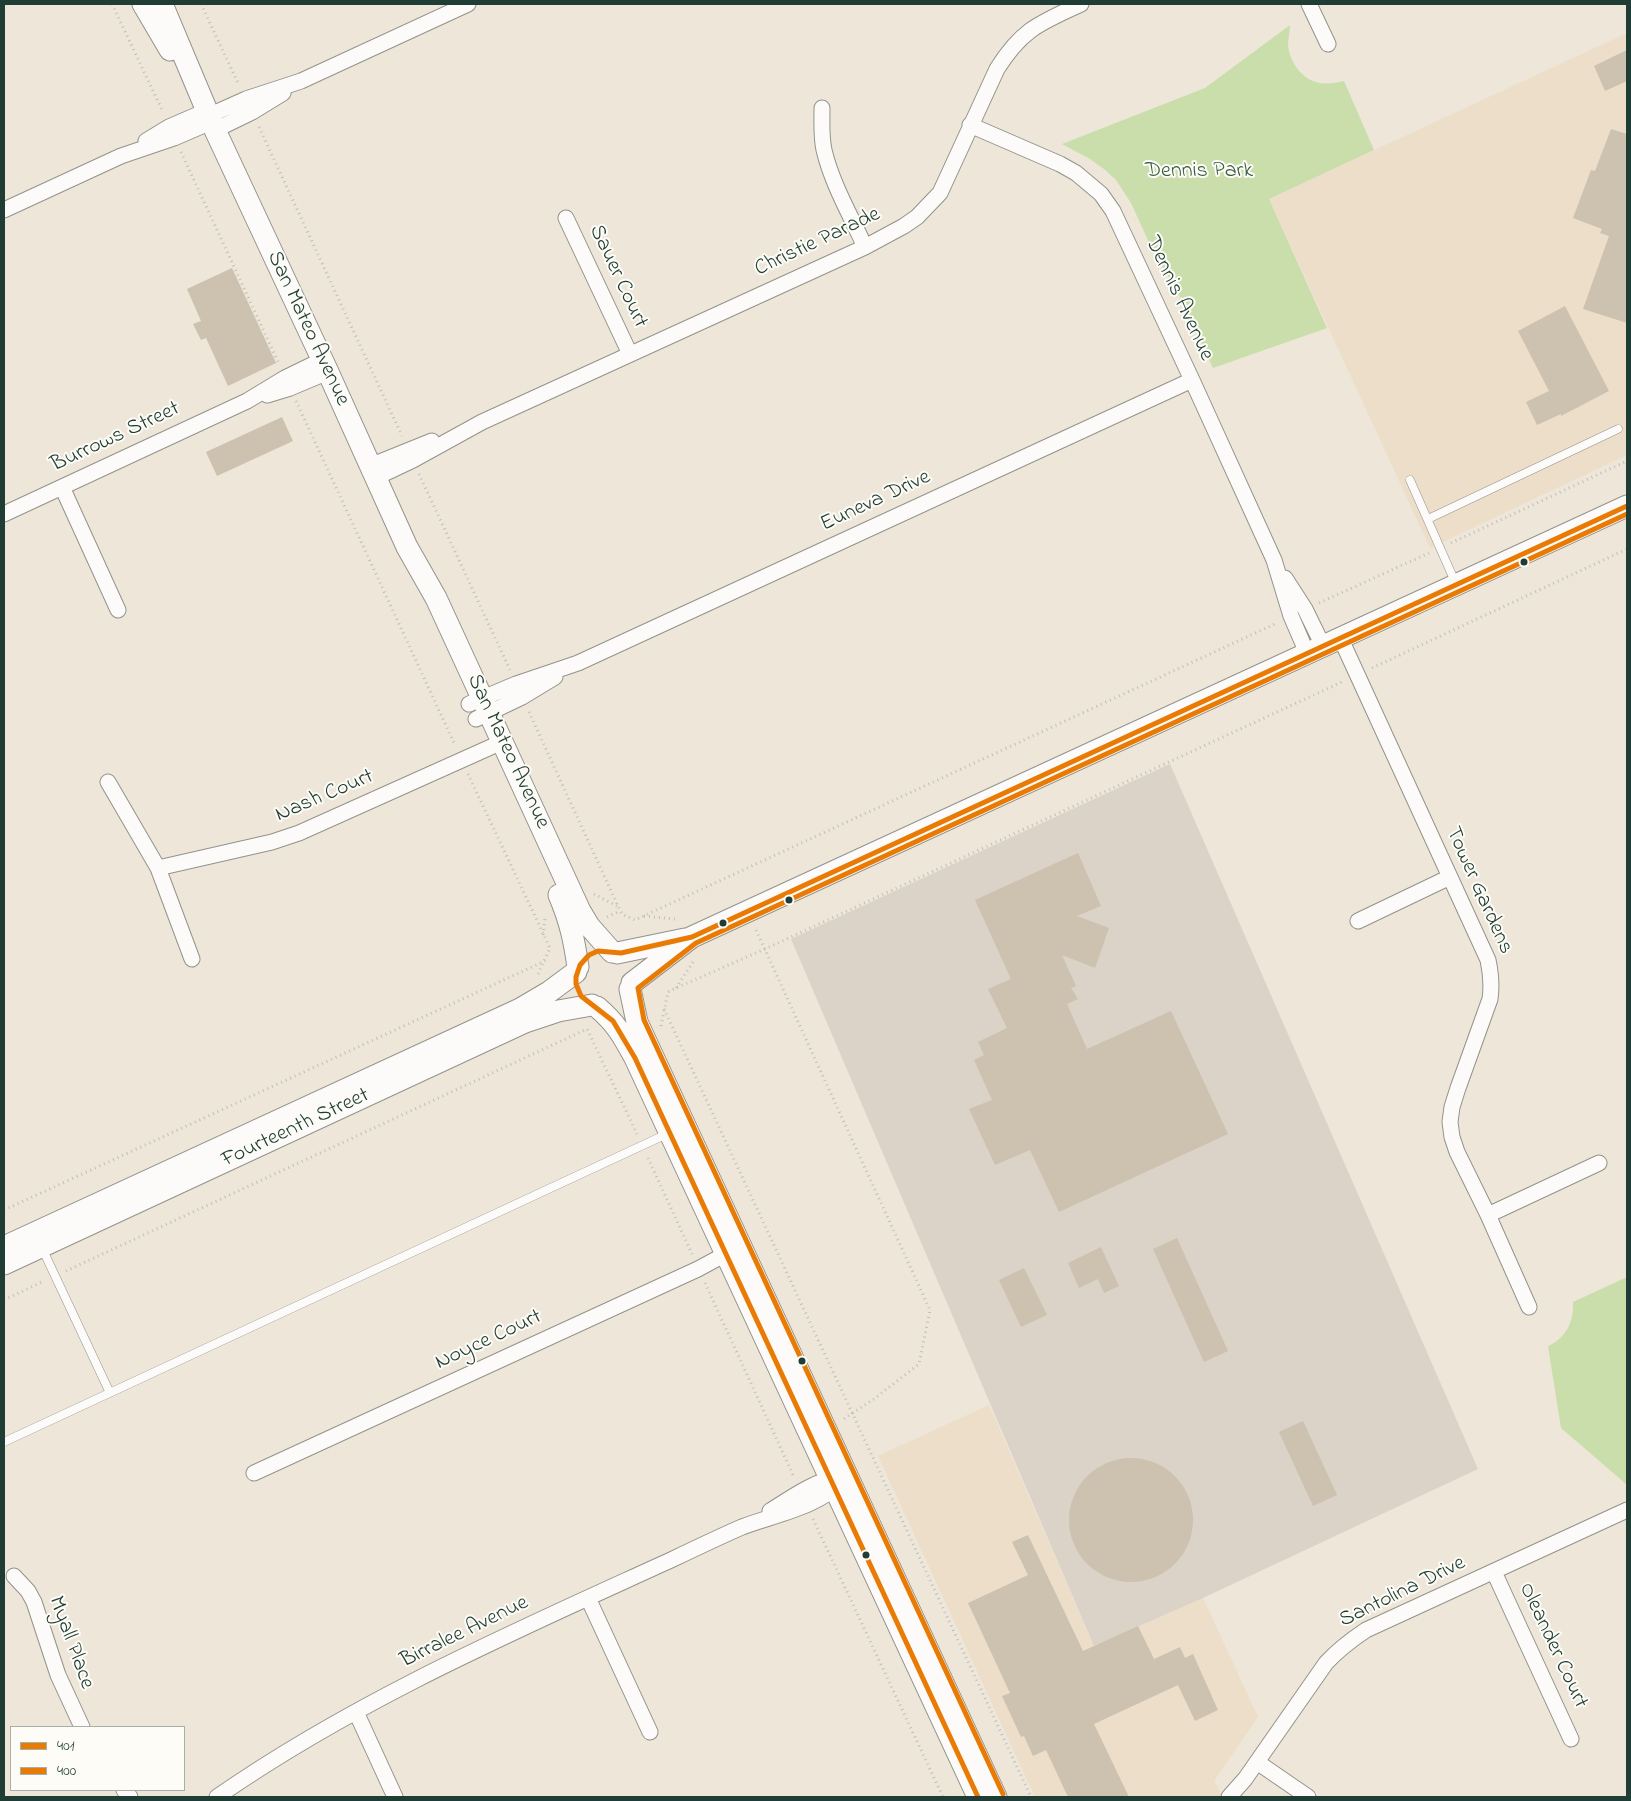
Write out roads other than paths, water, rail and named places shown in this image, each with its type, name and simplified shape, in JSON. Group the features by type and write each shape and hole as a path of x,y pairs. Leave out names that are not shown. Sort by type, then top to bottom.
{"street":[{"name":"San Mateo Avenue","path":"143,4 210,120"},
{"name":"San Mateo Avenue","path":"162,4 210,120 407,547 418,592 580,911 589,926 615,953"},
{"path":"4,210 172,132 210,120 252,112 301,81 468,4"},
{"name":"Christie Parade","path":"373,472 413,460 482,422 865,247 917,218 940,193 970,125 1008,50 1034,26 1081,4"},
{"path":"1309,4 1328,44"},
{"path":"822,108 823,141 829,167 865,247"},
{"name":"Dennis Avenue","path":"970,125 1060,164 1082,177 1102,194 1112,211 1192,380 1274,560 1291,616 1323,645"},
{"name":"Sauer Court","path":"566,218 630,354"},
{"name":"Burrows Street","path":"4,514 325,366"},
{"name":"Euneva Drive","path":"479,709 516,684 578,663 1192,380"},
{"path":"62,487 118,610"},
{"path":"678,1129 620,1030 610,1018 580,995 577,988 577,969 589,955 596,951 615,953 692,937 1627,506"},
{"name":"Dennis Avenue","path":"1274,560 1305,609 1323,645"},
{"name":"Tower Gardens","path":"1323,645 1357,675 1481,944 1491,972 1492,986 1490,999 1458,1088 1450,1122 1452,1138 1457,1152 1488,1215 1529,1308"},
{"name":"San Mateo Avenue","path":"496,744 568,915 573,934 577,969"},
{"name":"Nash Court","path":"158,868 272,842 299,833 496,744"},
{"path":"108,782 158,868 192,958"},
{"path":"1358,921 1450,877"},
{"path":"594,1006 605,1008 613,1006 626,996 631,986 692,937"},
{"path":"615,953 629,966 632,974 631,986 638,1022 678,1129 734,1250 978,1797"},
{"name":"Fourteenth Street","path":"4,1264 38,1240 520,1009 549,992 577,969"},
{"name":"Fourteenth Street","path":"4,1247 38,1240 525,1022 558,1011 594,1006"},
{"path":"1488,1215 1599,1163"},
{"path":"734,1250 826,1429 837,1481 996,1797"},
{"name":"Noyce Court","path":"254,1473 698,1269 734,1250"},
{"name":"Birralee Avenue","path":"217,1797 264,1766 356,1712 456,1660 743,1527 837,1481"},
{"name":"Santolina Drive","path":"1229,1797 1257,1762 1326,1663 1338,1650 1366,1630 1627,1510"},
{"name":"Oleander Court","path":"1494,1572 1572,1739"},
{"name":"Myall Place","path":"14,1576 28,1591 34,1602 58,1675 82,1726"},
{"path":"588,1598 650,1732"},
{"path":"356,1712 395,1797"},
{"path":"1257,1762 1308,1797"}],"lane":[{"path":"1428,519 1618,429"},
{"path":"1410,480 1456,585"},
{"path":"4,1442 678,1129"},
{"path":"38,1240 110,1393"}],"park label":[{"name":"Dennis Park","path":"1199,172"}]}
